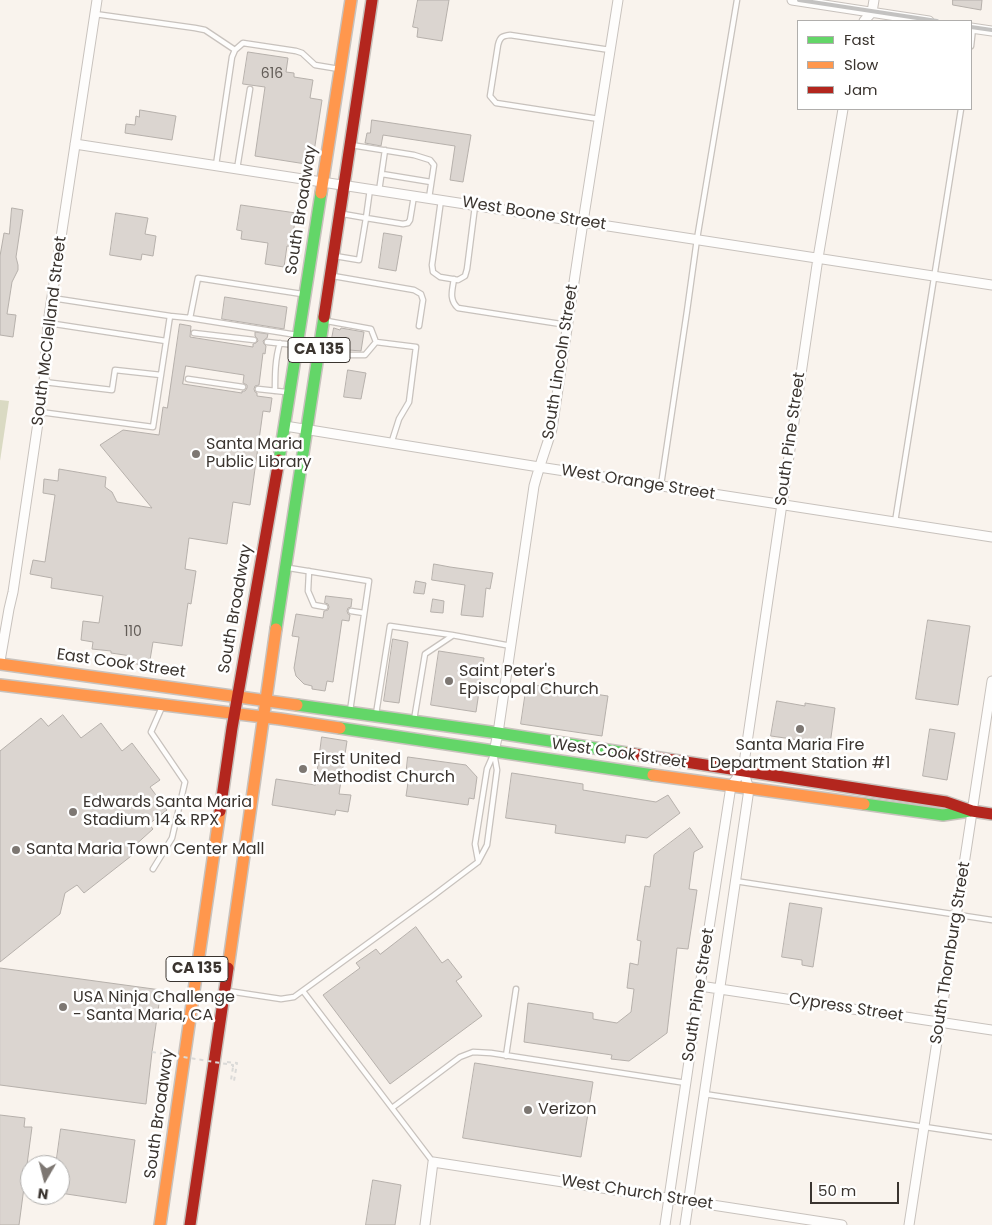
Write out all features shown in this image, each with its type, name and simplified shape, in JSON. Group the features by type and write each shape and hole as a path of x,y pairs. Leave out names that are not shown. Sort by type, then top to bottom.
{"main road":[{"name":"South Broadway","path":"160,1225 234,713 285,426 351,0"},
{"name":"CA 135","path":"190,1225 226,991 262,717 372,0"},
{"name":"East Cook Street","path":"0,663 265,701"},
{"path":"0,685 234,713"},
{"name":"West Cook Street","path":"265,701 498,733 743,770 946,802 972,811 992,814"},
{"name":"West Cook Street","path":"234,713 749,789 943,815 972,811"}],"street":[{"name":"South McClelland Street","path":"0,663 13,592 40,412 48,323 98,0"},
{"name":"South Lincoln Street","path":"494,752 534,486 552,429 618,0"},
{"path":"792,0 923,20"},
{"path":"865,20 872,12 874,0"},
{"path":"972,28 992,31"},
{"name":"South Pine Street","path":"685,1225 749,789 743,770 818,258 843,110"},
{"name":"West Boone Street","path":"75,144 992,285"},
{"name":"West Orange Street","path":"285,426 992,537"},
{"name":"South Thornburg Street","path":"909,1225 972,811 990,713 992,681"},
{"name":"South Pine Street","path":"665,1225 731,786 743,770"},
{"name":"Cypress Street","path":"700,986 992,1030"},
{"path":"425,1225 433,1162"},
{"name":"West Church Street","path":"433,1162 842,1225"}],"lane":[{"path":"660,486 697,239 737,0"},
{"path":"95,14 205,30 235,50"},
{"path":"599,119 496,103 490,96 498,45 499,39 502,36 510,36 610,50"},
{"path":"216,166 232,57 235,50 243,43 296,51 302,53 314,65 340,69"},
{"path":"238,169 250,89"},
{"path":"895,522 961,110"},
{"path":"350,145 414,155 430,160 434,165 429,198"},
{"path":"333,256 359,260 366,218 382,174 385,150"},
{"path":"382,174 432,182"},
{"path":"340,214 408,224 414,196"},
{"path":"442,200 432,265 433,272 440,277 454,280 464,276 466,269 475,205"},
{"path":"330,276 414,290 421,294 423,300 419,326"},
{"path":"190,318 198,278 306,294"},
{"path":"454,280 451,296 458,308 567,325"},
{"path":"52,298 190,318 299,340"},
{"path":"40,412 153,426 170,316"},
{"path":"323,320 371,329 376,342"},
{"path":"48,323 166,340"},
{"path":"194,332 254,340"},
{"path":"267,342 280,343 299,340"},
{"path":"319,349 350,355 365,355 376,342"},
{"path":"376,342 416,347 409,402 399,419 392,444"},
{"path":"275,391 275,373 280,343"},
{"path":"44,382 112,390 115,370 161,375"},
{"path":"188,379 243,387"},
{"path":"258,389 290,393"},
{"path":"286,568 369,581 349,712"},
{"path":"308,571 308,591 314,604 325,608"},
{"path":"351,611 364,614"},
{"path":"376,716 390,626 510,646"},
{"path":"414,722 425,654 452,635"},
{"path":"153,869 172,838 185,782 151,732 163,705"},
{"path":"226,991 281,999 294,998 478,862 486,845 497,770 494,752"},
{"path":"478,862 475,844 487,769 494,752"},
{"path":"735,881 992,920"},
{"path":"506,1056 516,989"},
{"path":"303,991 433,1162"},
{"path":"392,1108 460,1057 473,1052 686,1083"},
{"path":"704,1094 992,1137"}],"path":[{"path":"152,1052 233,1065 231,1080 234,1081 237,1063 226,1062"}],"green space":[{"path":"0,400 9,401 0,461"}],"building":[{"path":"418,0 449,0 442,41 417,37 418,28 413,27"},
{"path":"953,0 982,0 981,10 953,5"},
{"path":"248,52 288,58 286,72 294,73 294,77 313,80 310,98 322,100 312,165 255,156 265,87 243,84"},
{"path":"140,110 176,116 172,140 125,133 126,124 135,125 136,116 139,117"},
{"path":"372,120 471,135 463,182 450,180 455,146 383,135 381,146 365,143 367,133 370,133"},
{"path":"241,205 296,213 293,235 296,236 294,247 287,246 284,267 265,264 268,243 241,239 242,231 237,230"},
{"path":"12,208 23,210 16,257 18,270 12,282 7,314 16,315 13,337 0,335 0,256 4,233 9,234"},
{"path":"116,213 148,218 145,234 156,236 153,256 142,254 141,260 110,255"},
{"path":"384,233 402,236 396,271 379,268"},
{"path":"225,297 287,307 284,329 222,319"},
{"path":"180,324 191,326 190,337 253,347 253,344 258,341 255,332 268,334 267,338 263,341 266,346 265,354 263,353 259,385 255,386 254,389 257,396 272,398 270,412 263,411 250,505 233,502 227,544 189,538 185,569 196,571 191,604 188,603 182,646 153,642 149,666 130,663 131,656 92,649 93,642 81,640 83,621 99,623 103,596 51,588 52,578 30,574 33,560 45,562 55,495 43,493 44,479 58,481 59,469 106,477 105,487 112,492 117,502 152,508 100,445 123,430 159,435 163,407 167,408","holes":["186,366 244,375 243,383 247,385 247,388 242,393 183,384"]},
{"path":"334,328 364,332 361,351 337,349 338,345 331,344"},
{"path":"348,370 366,373 361,399 344,397"},
{"path":"434,564 493,573 490,589 486,588 483,617 461,615 465,585 432,580"},
{"path":"416,581 426,583 424,594 414,593"},
{"path":"326,596 352,599 351,607 347,611 350,615 349,621 342,620 333,682 327,681 325,691 312,689 312,686 304,684 296,676 294,668 299,637 292,636 296,614 323,618 324,611 328,610 329,607 325,603"},
{"path":"433,599 444,601 443,613 431,612"},
{"path":"928,620 970,626 958,705 916,699"},
{"path":"393,639 408,642 399,703 384,701"},
{"name":"Saint Peter's Episcopal Church","path":"439,651 484,658 476,712 431,705"},
{"path":"527,684 608,696 602,736 521,724"},
{"path":"777,701 805,706 805,703 835,708 829,752 798,747 799,740 771,736"},
{"path":"63,715 81,738 101,723 122,751 132,743 160,780 150,787 167,810 149,824 153,829 132,848 135,853 84,893 77,885 65,893 60,914 0,962 0,751 41,718 48,726"},
{"path":"930,729 955,733 947,780 923,776"},
{"path":"322,737 347,741 339,794 351,795 348,812 336,810 335,815 272,805 276,779 315,785"},
{"path":"408,757 466,765 477,777 474,799 469,798 468,805 406,796 409,776 406,776"},
{"path":"512,773 583,784 583,790 656,802 668,795 680,813 647,838 626,835 625,843 555,833 556,825 506,818"},
{"path":"690,828 703,847 694,852 689,889 697,890 688,949 677,948 667,1033 629,1061 611,1059 612,1055 524,1042 528,1003 593,1013 593,1019 617,1023 631,1012 634,989 627,988 630,963 638,965 641,941 637,940 645,886 650,887 654,855"},
{"path":"790,903 822,908 813,967 802,965 802,960 782,957"},
{"path":"416,927 442,963 448,959 462,977 456,981 482,1016 390,1084 323,995 360,968 356,963 376,949 380,954"},
{"path":"0,968 161,990 146,1104 0,1085"},
{"name":"Verizon","path":"475,1063 593,1082 581,1157 463,1138"},
{"path":"0,1115 25,1118 24,1127 32,1127 28,1155 20,1155 20,1205 22,1205 19,1225 0,1225"},
{"path":"61,1129 135,1140 126,1203 70,1195 70,1155 57,1155"},
{"path":"373,1180 401,1185 395,1225 366,1225"}],"railway":[{"path":"799,0 930,20"},
{"path":"972,27 992,30"}],"traffic: fast":[{"path":"279,460 321,193"},
{"path":"276,629 324,317"},
{"path":"297,705 627,753"},
{"path":"340,728 653,775"},
{"path":"864,804 943,815 970,811"}],"traffic: slow":[{"path":"321,193 351,0"},
{"path":"228,968 276,629"},
{"path":"0,664 297,705"},
{"path":"0,685 340,728"},
{"path":"653,775 864,804"},
{"path":"160,1225 220,811"}],"traffic: jam":[{"path":"324,317 372,0"},
{"path":"220,811 232,728 279,460"},
{"path":"627,753 946,802 972,811 992,814"},
{"path":"190,1225 228,968"}],"place":[{"name":"Santa Maria Public Library","path":"196,454"},
{"name":"Saint Peter's Episcopal Church","path":"449,681"},
{"name":"Santa Maria Fire Department Station #1","path":"800,729"},
{"name":"First United Methodist Church","path":"303,769"},
{"name":"Edwards Santa Maria Stadium 14 & RPX","path":"73,812"},
{"name":"Santa Maria Town Center Mall","path":"16,850"},
{"name":"USA Ninja Challenge - Santa Maria, CA","path":"63,1007"},
{"name":"Verizon","path":"528,1110"}]}
